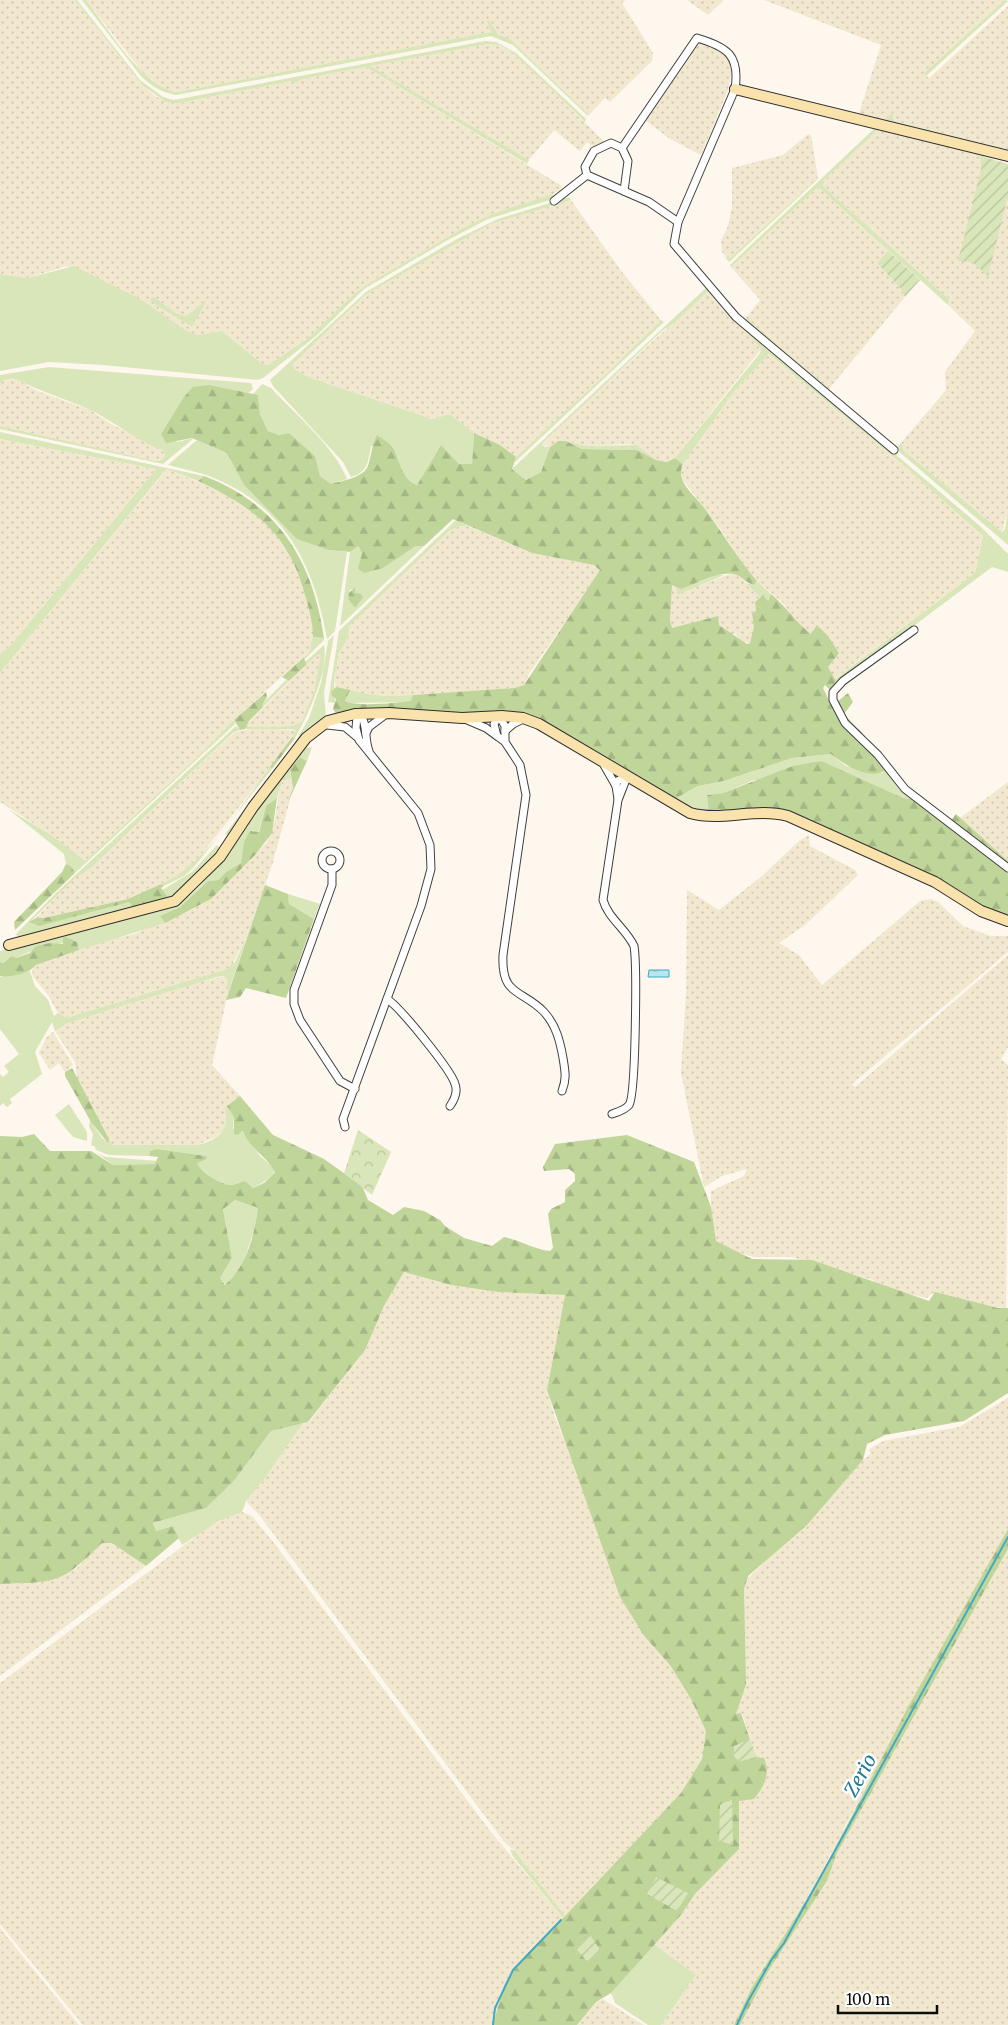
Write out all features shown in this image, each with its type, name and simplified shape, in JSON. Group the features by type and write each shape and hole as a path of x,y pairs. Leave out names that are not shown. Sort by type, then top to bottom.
{"street":[{"path":"622,148 697,38 713,42 725,50 734,61 738,71 735,89 678,222 674,244 736,317 894,450"},
{"path":"735,89 1008,156"},
{"path":"587,175 585,167 594,151 611,143 622,148 628,161 624,191"},
{"path":"587,175 649,202 678,222"},
{"path":"554,200 587,175"},
{"path":"914,630 842,681 833,692 833,700 845,722 878,755 906,789 1008,868"},
{"path":"360,713 364,719 366,743 369,751"},
{"path":"359,740 356,728 357,716 360,713"},
{"path":"5,946 175,901 220,858 259,800 306,738 319,726 339,717 360,713 391,713 462,718 500,716 526,719 540,724 681,810 699,816 717,817 762,812 788,816 935,882 981,911 1008,921"},
{"path":"366,733 369,727 381,716 391,713"},
{"path":"500,716 505,731 505,742"},
{"path":"497,736 494,724 500,716"},
{"path":"462,718 486,728 505,742 520,765 526,795 503,955 504,975 512,989 544,1012 554,1026 567,1079 562,1091"},
{"path":"505,731 513,724 526,719"},
{"path":"319,726 330,724 345,727 369,751 418,813 427,833 431,857 429,881 343,1119 345,1127"},
{"path":"602,762 616,786 618,800 603,900 607,910 627,934 634,946 633,1071 630,1104 623,1110 612,1114"},
{"path":"616,786 618,781 627,777"},
{"path":"618,800 627,777"},
{"path":"622,792 627,788 642,786"},
{"path":"332,869 332,885 294,990 294,1004 300,1020 334,1073 345,1085 355,1089"},
{"path":"387,998 404,1014 455,1082 456,1098 450,1106"}],"shaded area":[{"path":"0,0 75,0 143,86 156,97 179,103 292,81 296,83 302,79 366,67 562,186 560,190 547,198 492,214 465,227 371,282 355,293 307,339 268,365 262,365 222,331 198,335 185,330 67,266 28,278 0,274","holes":["154,297 176,313 186,316 206,301 192,327 154,304"]},
{"path":"86,0 625,0 622,3 653,53 652,61 610,102 605,98 589,115 511,40 498,34 487,22 492,32 177,92 165,90 142,72"},
{"path":"687,0 724,0 708,15"},
{"path":"764,0 1005,0 924,73 929,78 1008,6 1008,150 894,121 893,113 884,121 859,113 881,45"},
{"path":"705,41 724,48 731,65 731,75 728,90 701,155 670,139 642,118 695,42"},
{"path":"488,44 499,45 512,52 606,143 595,149 587,142 580,151 554,130 529,160 369,66"},
{"path":"882,129 980,154 981,166 984,157 1008,164 1008,510 1002,532 904,451 901,443 946,390 945,372 975,331 948,305 949,299 824,187 822,182 878,130"},
{"path":"808,134 811,135 818,178 729,259 722,252 721,241 728,226 732,207 732,168 783,155"},
{"path":"818,187 888,251 877,263 901,289 905,297 829,389 750,323 746,318 760,300 731,267"},
{"path":"571,200 622,272 661,320 516,457 500,445 474,433 450,414 432,419 308,377 294,369 293,364 365,295 491,224"},
{"path":"708,291 722,309 762,348 675,458 667,462 656,460 637,445 586,446 558,441 550,447 542,445 578,409"},
{"path":"769,354 901,463 983,536 975,573 834,679 828,667 831,662 814,632 811,634 796,623 784,604 757,581 741,562 722,531 682,479 680,470 735,390"},
{"path":"13,377 38,391 90,410 113,425 163,450 165,456 162,460 156,461 0,426 0,384 3,380"},
{"path":"0,439 156,469 12,644 0,654"},
{"path":"167,469 213,488 249,508 266,522 280,538 294,560 303,585 313,624 313,644 310,651 238,716 205,750 84,862 48,833 0,802 0,673"},
{"path":"460,526 468,526 532,553 594,565 601,570 529,674 524,685 514,688 478,691 390,696 362,694 336,687 334,680 339,653 348,638 348,626 449,531"},
{"path":"732,573 737,574 760,597 755,602 757,611 752,614 754,627 750,643 743,642 735,634 730,634 719,625 717,616 673,630 670,620 672,585 677,586 677,594"},
{"path":"317,654 321,654 321,657 314,691 302,721 293,726 249,727 246,725"},
{"path":"256,728 296,730 277,759 198,859 174,878 128,899 44,918 36,918 75,877 93,866 235,732"},
{"path":"286,778 291,778 293,789 273,862 247,937 232,965 227,969 66,1018 59,1015 48,995 33,977 32,970 36,965 101,942 134,934 191,910 211,899 267,842 275,820 280,785"},
{"path":"1008,782 1008,861 960,818"},
{"path":"809,835 810,846 855,870 858,875 805,925 779,943 799,955 822,985 920,901 931,899 938,902 963,926 991,936 1008,936 1008,952 852,1084 855,1087 1008,955 1008,1047 1001,1059 1008,1065 1006,1308 967,1304 933,1293 927,1298 881,1288 873,1280 791,1257 753,1257 711,1243 711,1191 744,1176 747,1169 722,1176 704,1187 681,1073 686,993 687,890 719,910 762,876 799,841"},
{"path":"225,976 229,983 228,993 212,1065 240,1096 227,1106 224,1129 217,1136 198,1145 112,1145 77,1079 75,1062 55,1031 66,1024 175,988"},
{"path":"53,1032 73,1065 65,1072 59,1063 50,1070 39,1053 46,1038"},
{"path":"404,1272 451,1285 498,1292 565,1295 547,1390 555,1417 645,1637 670,1665 691,1699 706,1731 702,1759 681,1793 565,1916 515,1851 505,1843 260,1516 246,1501 263,1481 302,1424 309,1422 365,1350 384,1306"},
{"path":"1008,1398 1008,1529 844,1828 840,1841 830,1855 817,1883 752,1987 734,2025 661,2025 696,1975 654,1944 681,1915 695,1894 739,1849 739,1800 756,1757 742,1713 724,1719 742,1587 746,1580 825,1503 863,1460 871,1454 869,1450 874,1446 883,1441 959,1427"},
{"path":"242,1512 252,1516 274,1543 491,1832 563,1918 522,1959 504,1985 493,2025 83,2025 0,1924 0,1683 203,1531 230,1515"},
{"path":"112,1542 146,1566 0,1676 0,1584 16,1584 76,1569 102,1543"},
{"path":"1008,1549 1008,2025 740,2025 769,1970 827,1881 837,1853"},
{"path":"0,1928 24,1958 79,2025 0,2025"},
{"path":"603,1999 644,2025 577,2025 596,2002"}],"green space":[{"path":"75,0 77,0 140,80 163,97 174,100 485,41 496,42 516,53 586,119 585,122 512,52 499,45 488,44 370,66 529,160 527,164 366,67 302,79 296,83 292,81 179,103 166,102 143,86"},
{"path":"82,0 86,0 115,40 139,68 164,88 177,92 491,32 487,21 489,21 498,34 511,40 589,115 513,45 491,36 176,95 157,88 141,76"},
{"path":"1005,0 1008,1 926,76 924,73"},
{"path":"893,112 894,121 1008,150 1008,153 884,121"},
{"path":"877,126 985,152 981,169 980,154 882,129 878,130 822,182 824,187 949,299 948,305 818,187 731,267 730,265"},
{"path":"984,157 1008,164 1008,196 988,276 972,262 958,261"},
{"path":"818,178 729,262 724,256 729,259"},
{"path":"553,194 553,199 488,219 364,289 316,336 258,380 103,365 49,362 0,371 0,274 28,278 74,266 140,299 185,330 198,335 222,331 262,364 268,365 307,339 355,293 371,282 465,227 492,214"},
{"path":"569,197 571,200 491,224 365,295 293,364 294,369 308,377 432,419 450,414 474,433 472,465 459,464 441,445 417,485 412,483 400,469 392,447 371,446 366,466 357,475 351,477 343,462 273,386 270,380 366,292 457,239 498,219"},
{"path":"888,251 920,280 905,297 901,289 877,263"},
{"path":"706,288 708,291 674,323 663,330 544,442 542,445 550,447 541,472 526,480 512,469"},
{"path":"154,297 176,313 186,316 207,300 192,327 154,304 150,299"},
{"path":"746,318 829,389 827,392 744,322"},
{"path":"661,320 664,322 514,463 516,457"},
{"path":"742,324 980,526 1008,554 1008,572 992,567 834,686 835,679 975,573 983,536 901,463 769,354 735,390 683,464 675,458 760,353 761,348 740,326"},
{"path":"49,367 251,383 253,389 248,393 210,385 183,398 161,434 177,442 194,438 163,464 0,429 0,426 156,461 162,460 165,456 163,450 88,409 13,378 3,380 0,384 0,375"},
{"path":"262,384 271,388 324,443 347,479 331,484 320,476 315,456 289,433 279,435 268,431 260,414 258,395 253,394"},
{"path":"210,385 258,395 260,414 268,431 279,435 289,433 315,456 320,476 331,484 351,479 367,468 377,435 392,446 407,479 417,485 441,445 459,464 472,464 474,433 500,445 516,457 512,469 526,480 541,472 550,447 558,441 566,441 582,449 637,450 656,460 667,462 675,458 683,464 681,475 686,487 705,509 757,581 754,585 736,575 721,574 681,589 672,585 670,620 672,628 718,616 719,625 747,644 750,643 754,627 752,614 756,611 755,602 763,595 768,601 771,594 811,634 817,625 828,636 839,653 828,667 836,681 830,690 825,685 823,688 832,706 848,693 853,702 844,714 865,736 862,743 886,770 872,774 865,773 850,767 831,754 792,758 724,781 698,786 671,801 532,718 337,715 333,709 336,699 332,696 331,692 336,687 350,690 345,701 367,704 411,701 413,695 514,688 524,685 600,570 594,565 532,553 453,519 424,546 416,546 383,568 364,573 358,569 362,553 358,546 350,552 329,550 297,539 244,485 227,453 192,438 166,443 161,434 183,398 193,387"},
{"path":"0,432 204,476 198,481 167,469 0,673 0,654 12,644 156,469 0,439"},
{"path":"197,440 227,453 244,485 264,505 329,550 347,552 335,631 327,639 315,590 306,567 282,527 246,495 223,482 203,474 168,465"},
{"path":"566,441 586,446 637,445 656,460 637,450 582,449"},
{"path":"901,443 904,451 1002,532 1005,529 1008,510 1008,545 896,449"},
{"path":"204,476 230,488 252,502 272,519 288,539 301,560 311,584 319,610 324,638 313,637 305,595 298,574 279,539 252,512 236,501 198,481"},
{"path":"456,520 468,526 460,526 449,531 349,626 348,638 339,653 334,680 335,703 328,702 339,631"},
{"path":"357,545 362,553 383,568 416,546 424,546 340,626 350,552","holes":["355,588 355,593 363,598 355,608 348,599 350,590"]},
{"path":"717,575 724,575 677,595 677,586 681,589"},
{"path":"757,581 771,594 768,601 763,595 760,597 746,583 754,585"},
{"path":"355,587 355,593 361,594 363,598 355,608 348,599 349,593"},
{"path":"334,635 324,693 326,718 230,836 225,834 293,746 309,718 321,683 328,641"},
{"path":"313,637 324,638 324,640 305,659 304,657 310,651"},
{"path":"324,645 325,656 316,693 295,738 292,737 296,730 291,729 245,729 246,725 249,727 293,726 302,721 314,691 321,655 317,655 306,665 304,663"},
{"path":"304,657 306,665 289,681 282,677"},
{"path":"286,680 289,681 263,707 261,705"},
{"path":"350,690 373,695 413,695 412,702 350,703 345,701"},
{"path":"266,692 267,697 262,705 263,707 249,721 245,729 240,730 234,720"},
{"path":"234,720 235,724 75,873 71,866 66,864 64,854 8,809 48,833 85,861 205,750"},
{"path":"236,726 240,730 234,732 93,866 75,878 30,922 129,902 134,910 18,938 16,934 55,894"},
{"path":"292,737 295,738 272,769 270,767"},
{"path":"312,747 307,761 300,757 290,769 291,778 282,781 277,798 266,806 258,833 253,831 244,842 241,863 226,872 218,880 208,881 180,907 160,916 165,923 79,950 77,942 74,940 58,944 50,943 4,963 0,962 0,951 163,910 189,896 210,875 244,825 303,748"},
{"path":"831,754 846,766 882,773 886,770 912,799 754,780 723,793 707,795 709,813 700,813 671,801 698,786 724,781 792,758"},
{"path":"300,757 307,761 288,802 293,788 290,769"},
{"path":"821,761 903,798 913,799 1008,871 1008,918 792,815 709,813 707,795 723,793 793,766"},
{"path":"270,767 272,769 194,867 184,876 164,886 161,884 193,863 221,833"},
{"path":"277,798 272,833 255,855 211,899 165,923 160,916 180,907 208,881 218,880 226,872 241,863 244,842 250,831 259,832 266,806"},
{"path":"956,814 1008,861 1008,865 951,821"},
{"path":"217,845 221,849 170,900 162,890 192,872"},
{"path":"66,864 71,866 75,873 15,930 14,922 62,872"},
{"path":"161,884 164,886 161,888 170,900 134,910 129,902 39,926 29,922 36,918 44,918 128,899"},
{"path":"265,885 288,894 289,904 314,919 286,998 246,988 240,997 226,1000"},
{"path":"288,894 320,904 314,919 289,904"},
{"path":"66,937 77,942 79,950 36,965 20,974 0,976 0,962 4,963 12,956 16,958 30,953 36,946 50,943 63,944 63,938"},
{"path":"247,937 228,993 227,979 224,976 217,977 66,1024 55,1031 52,1022 35,1052 42,1074 10,1099 12,1103 7,1107 3,1103 0,1106 0,1074 3,1077 9,1072 4,1066 19,1054 0,1029 0,977 29,969 35,986 48,1000 54,1016 58,1013 66,1018 227,969 235,962"},
{"path":"72,1068 109,1139 108,1143 91,1122 65,1076 65,1072"},
{"path":"240,1096 273,1135 324,1159 362,1186 368,1200 393,1215 404,1207 424,1211 464,1238 492,1246 504,1237 550,1251 553,1248 548,1214 551,1209 565,1202 565,1190 575,1181 575,1174 569,1169 544,1171 543,1167 555,1144 627,1135 694,1162 711,1207 716,1241 752,1259 812,1260 929,1301 935,1292 998,1308 1008,1308 1008,1393 964,1421 885,1435 867,1444 863,1460 807,1525 748,1576 744,1589 746,1684 736,1714 741,1713 756,1757 764,1758 767,1775 761,1790 754,1799 739,1801 739,1849 695,1894 681,1915 611,1993 596,2002 577,2025 493,2025 504,1985 522,1959 681,1793 702,1759 706,1731 691,1699 670,1665 645,1637 620,1597 547,1390 565,1295 498,1292 451,1285 404,1272 384,1306 365,1350 308,1422 271,1431 233,1482 206,1508 153,1523 156,1531 173,1526 179,1538 146,1566 112,1543 102,1543 77,1566 57,1578 34,1583 0,1584 0,1136 22,1137 34,1134 50,1151 91,1151 113,1165 155,1164 158,1157 149,1156 150,1151 157,1149 206,1156 207,1159 197,1163 211,1177 230,1185 245,1181 253,1188 264,1183 275,1173 242,1131 238,1135 234,1134 234,1117 227,1106","holes":["235,1200 258,1208 252,1240 244,1260 233,1277 225,1285 220,1278 232,1258 223,1209","721,1804 733,1845 720,1821"]},
{"path":"69,1104 87,1132 87,1141 73,1137 55,1115"},
{"path":"227,1106 234,1116 233,1128 244,1133 260,1156 273,1167 275,1173 253,1188 245,1181 229,1185 210,1176 196,1162 206,1159 206,1156 157,1149 150,1151 149,1156 109,1155 96,1150 91,1145 93,1134 89,1127 90,1120 102,1138 108,1142 109,1139 112,1145 198,1145 205,1143 217,1137 224,1128 226,1122 225,1108"},
{"path":"358,1130 391,1152 372,1195 344,1173"},
{"path":"97,1153 106,1157 158,1161 155,1164 113,1165"},
{"path":"235,1200 258,1208 255,1227 242,1267 226,1285 220,1278 232,1258 223,1208"},
{"path":"303,1423 263,1481 246,1501 242,1512 219,1521 182,1545 173,1526 156,1531 153,1523 206,1508 233,1482 271,1431"},
{"path":"1008,1529 1008,1549 837,1853 827,1881 769,1970 740,2025 734,2025 752,1987 817,1883 908,1707"},
{"path":"750,1739 756,1757 739,1762 734,1756 734,1746"},
{"path":"732,1800 733,1845 719,1841 720,1804"},
{"path":"510,1849 515,1851 565,1916 563,1918 512,1855"},
{"path":"656,1877 688,1893 677,1911 647,1894"},
{"path":"590,1935 599,1948 597,1955 587,1961 575,1948"},
{"path":"654,1944 696,1975 661,2025 648,2025 615,2003 611,1993"}],"water":[{"path":"649,970 669,970 669,977 648,977"}],"waterway":[{"name":"Zerio","path":"737,2025 747,2003 772,1959 784,1943 1008,1537"},
{"path":"493,2025 495,2008 513,1970 561,1920"}]}
